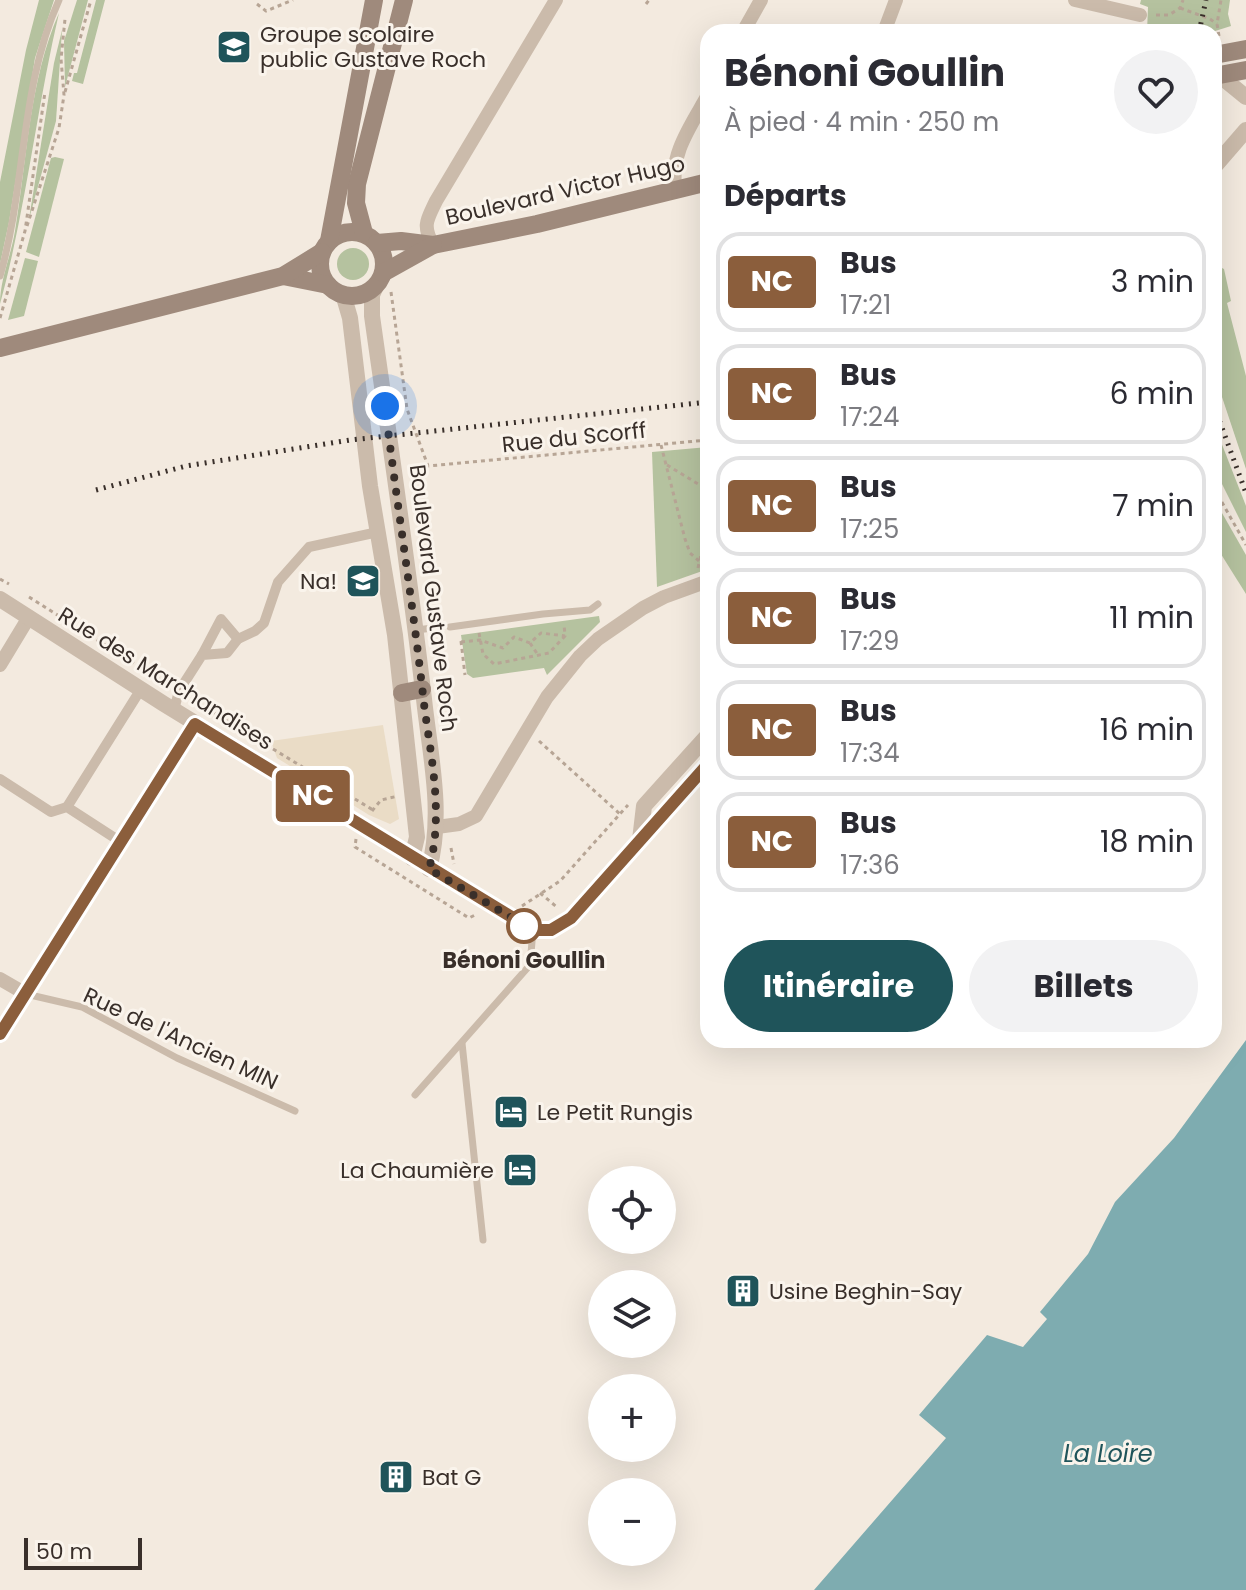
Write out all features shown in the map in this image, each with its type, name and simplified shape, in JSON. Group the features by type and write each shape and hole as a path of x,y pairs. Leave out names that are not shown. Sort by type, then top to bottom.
{"main road":[{"path":"336,290 320,269 374,0"},
{"path":"283,276 364,294 379,279 383,254 370,238 356,203 357,184 404,0"},
{"path":"1222,53 1246,49"},
{"path":"1222,75 1246,70"},
{"name":"Boulevard Victor Hugo","path":"370,238 433,245 537,224 700,184"},
{"path":"2,349 283,276 349,231 370,238"},
{"name":"Boulevard Victor Hugo","path":"379,279 433,245"},
{"path":"402,693 422,689"}],"street":[{"path":"433,245 426,232 426,222 436,201 556,0"},
{"path":"748,24 761,0"},
{"path":"887,24 896,0"},
{"path":"1075,0 1140,15"},
{"path":"1222,80 1246,97"},
{"path":"676,189 673,178 678,153 700,110"},
{"path":"1222,158 1246,130"},
{"name":"Boulevard Gustave Roch","path":"379,279 372,295 372,316 424,629 422,689 442,826 429,869"},
{"name":"Boulevard Gustave Roch","path":"336,290 350,318 370,486 402,693 417,837 412,858"},
{"path":"202,655 227,653 238,639 264,623 278,582 309,547 378,532"},
{"path":"442,826 459,824 476,816 560,678 598,639 643,608 700,584"},
{"name":"Rue des Marchandises","path":"0,599 195,724 533,930"},
{"path":"0,665 29,617"},
{"path":"174,710 179,691 221,619 238,639"},
{"path":"0,779 51,812 67,807 141,689"},
{"path":"0,1034 195,724"},
{"path":"640,840 644,806 700,744"},
{"path":"533,930 551,930 571,918 700,773"},
{"path":"67,807 121,842"},
{"path":"0,979 26,994"}],"lane":[{"path":"0,276 11,234 39,60 59,0"},
{"path":"454,626 590,610 598,604"},
{"path":"415,1095 530,965 533,930"},
{"name":"Rue de l'Ancien MIN","path":"26,994 82,1007 177,1058 295,1111"},
{"path":"462,1043 483,1240"}],"path":[{"path":"45,91 25,231 59,128 64,95 91,0"},
{"path":"257,4 266,11 293,0"},
{"path":"1140,15 1169,15 1180,8 1183,0"},
{"path":"1180,8 1217,24 1221,0"},
{"path":"58,29 65,11 61,59 64,95"},
{"name":"Rue du Scorff","path":"392,312 396,318 407,409 426,463 431,466 700,441"},
{"path":"661,444 685,539 690,553 699,561"},
{"path":"666,464 700,485"},
{"path":"1222,502 1246,545"},
{"path":"700,557 700,571"},
{"path":"478,630 483,654 494,664 549,653 565,636 564,620"},
{"path":"454,626 461,642 465,675"},
{"path":"511,626 514,637"},
{"path":"530,643 541,633 565,636"},
{"path":"514,637 530,643 538,655"},
{"path":"461,642 480,640 503,648 514,637"},
{"path":"528,730 620,814"},
{"path":"514,901 523,907 531,898 560,881 629,803"},
{"path":"442,826 454,863"}],"green space":[{"path":"39,0 54,0 35,58 0,264 0,182"},
{"path":"77,0 88,0 65,87 64,41"},
{"path":"96,0 105,0 83,84 72,81 74,73 77,73"},
{"path":"1141,0 1230,0 1228,14 1231,26 1222,29 1222,24 1147,24 1148,7 1140,4"},
{"path":"59,13 17,232 0,304 15,231 35,93"},
{"path":"62,30 56,121 29,219 54,63"},
{"path":"51,158 64,159 39,257 26,252"},
{"path":"353,248 365,252 369,264 365,276 353,280 341,276 337,264 341,252"},
{"path":"25,258 38,261 24,316 8,320"},
{"path":"1222,268 1231,301 1227,303 1246,376 1246,469 1222,397"},
{"path":"1222,444 1246,506 1246,532 1222,484"},
{"path":"700,448 700,572 657,587 652,452"},
{"path":"1222,513 1246,555 1246,594 1222,556"},
{"path":"599,616 600,622 547,675 544,668 473,678 467,674 461,635"}],"shaded area":[{"path":"383,725 399,819 390,824 369,815 277,758 271,741"}],"water":[{"name":"La Loire","path":"1246,1040 1246,1590 814,1590 946,1438 919,1415 987,1335 1023,1347 1047,1319 1040,1312 1088,1254 1115,1202 1174,1138"}],"railway":[{"path":"1201,24 1206,0"},
{"path":"96,490 186,466 350,440 700,403"},
{"path":"1222,428 1246,493"}],"bus line":[{"name":"NC","path":"0,1034 195,724 502,914 533,930 551,930 571,918 700,773"}],"place":[{"name":"Groupe scolaire public Gustave Roch","path":"234,47"},
{"name":"Na!","path":"363,581"},
{"name":"Bénoni Goullin","path":"524,926"},
{"name":"Le Petit Rungis","path":"511,1112"},
{"name":"La Chaumière","path":"520,1170"},
{"name":"Usine Beghin-Say","path":"743,1291"},
{"name":"Bat G","path":"396,1477"}],"route":[{"path":"385,406 416,630 436,806 435,846 429,869 533,930 524,926"}]}
